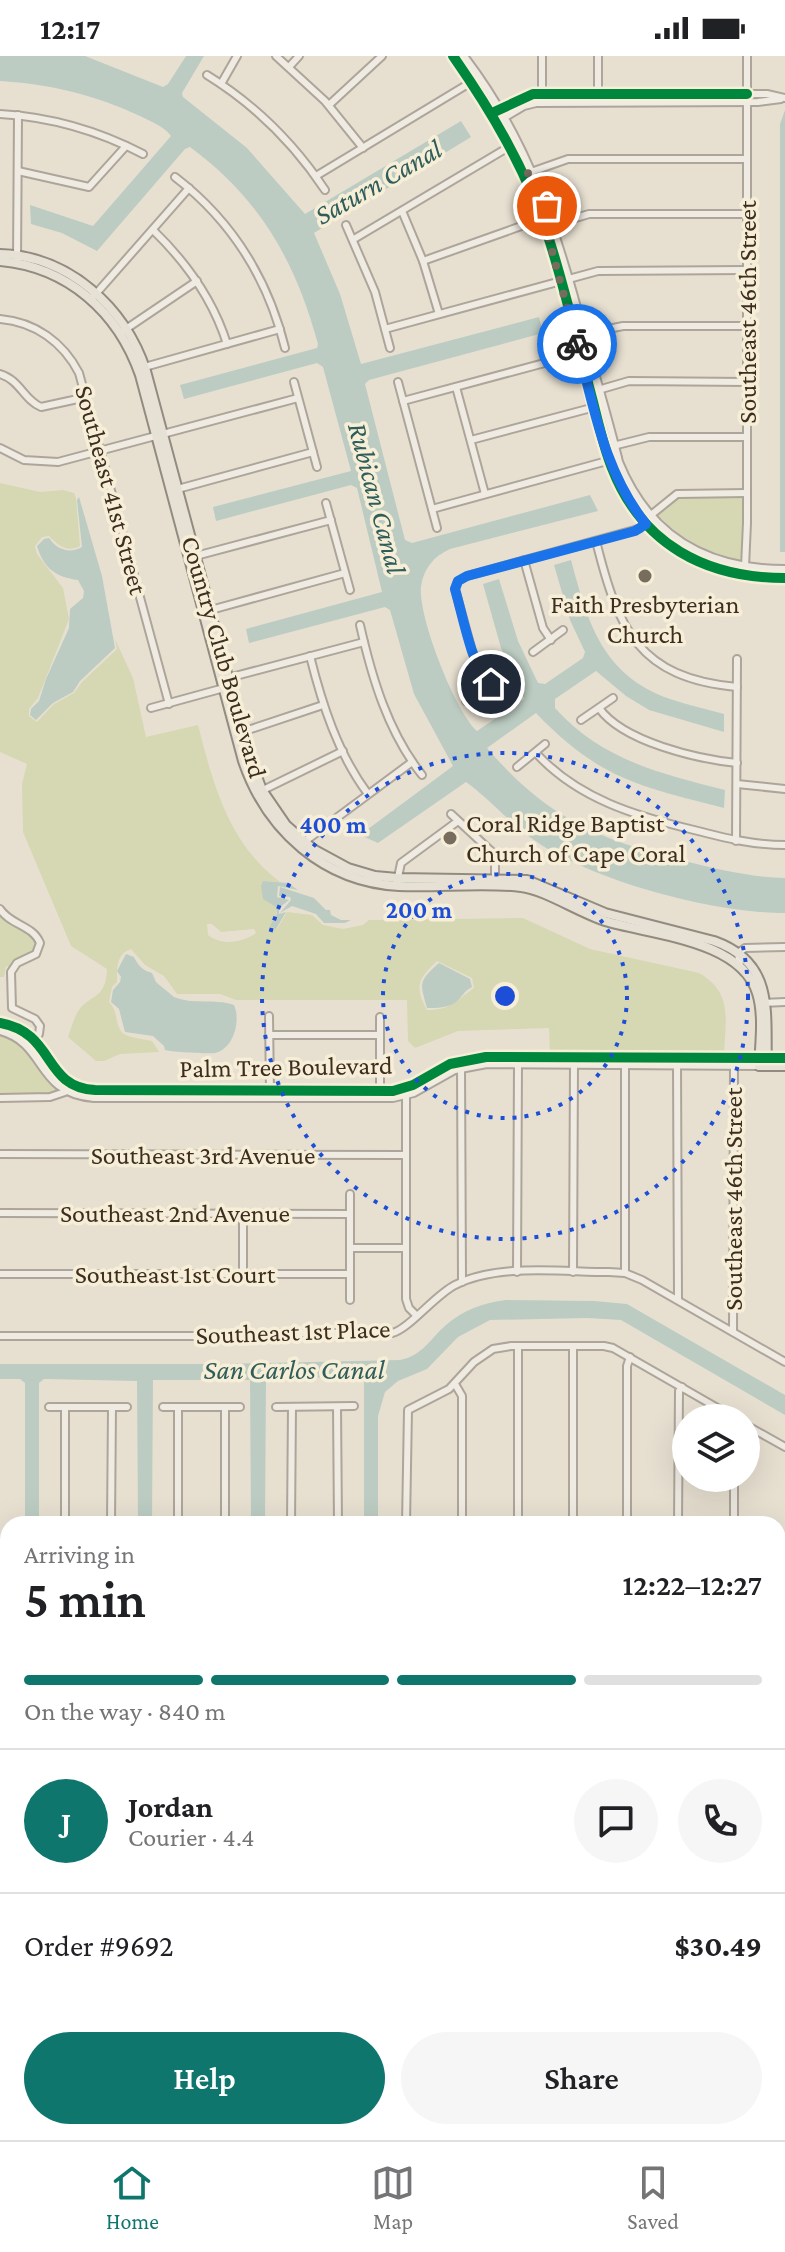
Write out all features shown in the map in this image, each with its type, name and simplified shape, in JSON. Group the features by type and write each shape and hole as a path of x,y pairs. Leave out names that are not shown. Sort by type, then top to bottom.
{"main road":[{"name":"Country Club Boulevard","path":"0,254 58,268 94,296 124,330 141,367 239,733 259,792 277,825 316,860 344,874 370,882 495,882 526,887 608,918 714,949 740,966"},
{"name":"Country Club Boulevard","path":"0,261 17,260"},
{"name":"Country Club Boulevard","path":"648,929 714,941 738,953"},
{"path":"738,953 757,975 763,1003 763,1062"},
{"path":"740,966 751,979 763,1003"},
{"name":"Palm Tree Boulevard","path":"763,1062 785,1058"},
{"name":"Palm Tree Boulevard","path":"763,1062 785,1066"}],"street":[{"path":"221,84 237,56"},
{"path":"276,56 329,105 363,148"},
{"path":"289,67 299,56"},
{"path":"329,105 382,56"},
{"path":"453,56 497,122 542,219 605,449 622,491 646,524 671,546 710,567 751,577 785,578"},
{"path":"464,56 501,109 533,171 554,224 618,458 628,483 651,515 697,551 745,567 785,569"},
{"path":"542,56 542,94"},
{"path":"598,56 598,98"},
{"name":"Southeast 46th Street","path":"745,567 747,56"},
{"path":"207,75 272,127 325,190"},
{"path":"316,176 479,77"},
{"path":"492,113 524,97 542,94 598,98 785,98"},
{"path":"497,122 524,106 536,103 598,98"},
{"path":"0,114 70,124 143,154"},
{"path":"17,260 18,115"},
{"path":"354,239 518,142"},
{"path":"18,171 89,187 126,146"},
{"path":"524,175 568,159 747,159"},
{"path":"175,177 217,215 243,249 264,287 285,348"},
{"path":"94,296 189,188"},
{"path":"402,211 423,261 439,314"},
{"path":"545,227 589,214 747,214"},
{"path":"423,261 550,215"},
{"path":"346,225 370,280 390,348"},
{"path":"153,230 177,254 197,281 227,344"},
{"path":"385,329 603,270 747,270"},
{"path":"124,330 197,281"},
{"name":"Southeast 41st Street","path":"0,319 28,325 54,341 75,366 87,397 169,704"},
{"path":"575,336 623,326 747,326"},
{"path":"141,367 280,329"},
{"path":"403,401 589,351"},
{"path":"0,374 13,380 31,401 41,407 87,397"},
{"path":"591,393 629,381 747,382"},
{"path":"294,382 317,467"},
{"path":"398,382 437,528"},
{"path":"456,387 485,494"},
{"path":"0,448 18,458 41,463 69,460 298,398"},
{"path":"471,440 603,404"},
{"path":"605,449 649,437 747,437"},
{"path":"174,490 313,452"},
{"path":"432,509 618,458"},
{"path":"488,686 468,639 455,589 458,581 638,529 681,493 747,493"},
{"path":"326,503 350,590"},
{"path":"192,557 331,520"},
{"path":"596,541 618,617 641,649 669,669 737,687"},
{"path":"524,560 543,628 551,640"},
{"path":"207,611 345,573"},
{"path":"360,625 384,709 422,775"},
{"path":"533,652 563,630"},
{"path":"151,708 310,656 364,642"},
{"path":"310,656 323,705 343,751 368,794"},
{"path":"736,841 737,659"},
{"path":"466,701 498,680"},
{"path":"581,720 613,698"},
{"path":"239,733 323,705"},
{"path":"599,708 610,720 649,741 737,763"},
{"path":"517,767 545,744"},
{"path":"259,792 343,751"},
{"path":"536,753 578,788 617,808 736,841 785,845"},
{"path":"301,844 412,762"},
{"path":"737,784 761,789 785,789"},
{"path":"451,814 492,852 495,882"},
{"path":"397,882 401,863 458,821"},
{"name":"Palm Tree Boulevard","path":"0,909 10,920 35,933 40,943 33,957 14,966 8,983 12,1008 35,1019 40,1026 35,1039"},
{"path":"740,966 738,953 745,948 785,947"},
{"path":"763,1003 785,1002"},
{"path":"269,1016 270,1094"},
{"path":"380,1017 380,1094"},
{"name":"Palm Tree Boulevard","path":"0,1023 19,1028 35,1039 67,1081 89,1090 406,1096 461,1065"},
{"path":"0,1031 28,1046 50,1079 65,1092"},
{"path":"269,1035 380,1035"},
{"path":"28,1046 35,1039"},
{"path":"38,1062 48,1057"},
{"path":"517,1272 518,1061"},
{"name":"Palm Tree Boulevard","path":"380,1094 408,1087 438,1070 461,1065 518,1061 763,1062"},
{"path":"573,1272 574,1061"},
{"path":"625,1062 625,1273"},
{"path":"678,1062 678,1300"},
{"name":"Southeast 46th Street","path":"733,1332 734,1062"},
{"path":"461,1065 462,1282"},
{"path":"408,1087 407,1304 416,1315"},
{"path":"0,1098 50,1097 65,1092"},
{"name":"Palm Tree Boulevard","path":"65,1092 100,1098 270,1094"},
{"name":"Southeast 3rd Avenue","path":"0,1154 406,1155"},
{"path":"350,1194 350,1300"},
{"name":"Southeast 2nd Avenue","path":"0,1213 350,1214"},
{"path":"243,1213 243,1274"},
{"path":"350,1248 406,1248"},
{"name":"Southeast 1st Place","path":"0,1336 392,1333 404,1328 435,1298 462,1282 486,1274 625,1273 785,1362"},
{"name":"Southeast 1st Court","path":"0,1274 350,1274"},
{"path":"518,1346 518,1516"},
{"path":"406,1516 408,1410 455,1384 474,1362 489,1351 518,1346 608,1347 711,1404"},
{"path":"573,1346 573,1516"},
{"path":"627,1516 627,1366 630,1357"},
{"path":"455,1384 462,1396 462,1516"},
{"path":"678,1516 679,1391 682,1387"},
{"path":"276,1407 354,1406"},
{"path":"49,1407 127,1407"},
{"path":"65,1407 65,1516"},
{"path":"111,1516 112,1407"},
{"path":"163,1407 240,1407"},
{"path":"178,1407 178,1516"},
{"path":"225,1407 225,1516"},
{"path":"291,1516 292,1407"},
{"path":"337,1407 338,1516"},
{"path":"760,1433 785,1447"},
{"path":"734,1492 734,1516"}],"green space":[{"path":"0,483 40,492 63,490 74,493 76,498 80,546 67,548 49,536 42,537 35,546 37,554 63,588 69,619 38,698 29,709 29,716 37,722 54,704 74,693 117,649 115,639 133,678 146,737 198,725 217,791 236,831 262,867 280,882 264,881 272,904 276,906 277,929 287,912 312,915 323,925 343,929 363,925 369,920 523,918 590,949 699,973 718,989 723,999 726,1020 724,1056 550,1055 549,1028 458,1031 415,1048 408,1041 407,1000 236,1000 220,994 177,994 164,976 145,965 131,949 120,958 117,982 112,987 109,1002 124,1034 152,1041 159,1052 120,1054 96,1061 68,1037 78,1011 104,986 107,969 71,946 23,832 22,784 27,764 0,752","holes":["207,924 212,924 221,932 254,929 256,933 238,941 219,941 208,935","437,961 472,978 474,988 449,1006 427,1010 420,995 420,983"]},
{"path":"745,493 744,563 695,544 655,512 672,497"},
{"path":"0,913 31,936 38,946 34,955 11,968 6,966 4,977 0,977"},
{"path":"0,1034 21,1046 62,1092 55,1095 0,1096"}],"water":[{"path":"0,56 85,56 163,87 186,56 204,56 182,93 183,97 247,148 305,214 461,121 471,137 314,233 340,294 361,364 539,317 543,333 369,380 365,384 405,540 412,543 590,495 598,511 450,549 434,559 422,580 422,601 425,619 449,685 477,731 524,699 501,648 483,584 499,579 518,641 538,683 545,684 583,658 585,652 570,620 554,565 571,560 592,625 613,661 647,689 670,699 724,714 724,732 649,710 596,671 555,699 555,708 573,726 612,752 678,778 725,790 724,808 622,777 580,753 536,713 487,748 530,791 552,808 598,833 651,852 707,866 785,878 785,913 756,912 691,901 591,870 537,842 466,782 378,843 360,835 453,766 414,694 390,610 385,607 249,643 246,629 382,592 357,488 351,485 216,521 213,507 351,471 323,367 317,363 184,399 180,385 317,348 309,314 286,258 255,210 236,188 190,147 97,251 62,233 31,224 30,205 93,226 171,136 140,116 89,96 0,81"},
{"path":"785,110 785,552 780,552 780,124"},
{"path":"79,497 102,576 115,648 80,681 73,692 53,703 36,720 30,715 31,709 39,701 69,628 70,609 83,598 84,591 78,580 63,577 47,566 37,546 49,538 64,550 82,547"},
{"path":"263,881 288,883 298,890 278,886 277,897 289,900 279,908 279,914 286,912 276,929 270,926 277,914 276,907 263,899"},
{"path":"280,887 314,898 330,910 331,915 341,920 351,920 324,923 316,914 292,906 280,913 291,900 290,897 279,896"},
{"path":"126,954 152,973 156,982 174,997 234,1005 236,1026 227,1046 215,1053 169,1051 153,1036 125,1032 119,1009 111,1002 113,990 121,977 117,971"},
{"path":"439,963 470,979 472,987 453,1004 427,1008 422,983"},
{"name":"San Carlos Canal","path":"506,1300 627,1304 785,1395 785,1415 621,1320 490,1320 458,1337 427,1369 398,1381 385,1392 378,1416 378,1516 364,1516 364,1382 359,1377 266,1380 265,1516 251,1516 250,1380 153,1380 152,1516 138,1516 137,1381 44,1379 39,1383 39,1516 25,1516 25,1383 20,1379 0,1379 0,1364 400,1360 420,1351 459,1315 481,1305"}],"cycle path":[{"path":"453,56 481,98 529,186 560,274 606,451 625,495 659,537 680,552 729,572 785,578"},
{"path":"492,113 533,94 747,94"},
{"path":"0,1023 31,1037 66,1080 78,1087 95,1090 393,1091 413,1085 450,1064 486,1057 785,1058"}],"way so far":[{"path":"547,206 533,171 524,175 548,236 577,344"}],"place":[{"name":"Faith Presbyterian Church","path":"645,576"},
{"name":"Coral Ridge Baptist Church of Cape Coral","path":"450,838"}],"route":[{"path":"491,684 488,686 482,676 472,651 455,584 462,577 635,531 646,524 622,491 612,470 577,344"}],"water label":[{"name":"Saturn Canal","path":"378,182"},
{"name":"Rubican Canal","path":"377,498"}]}
